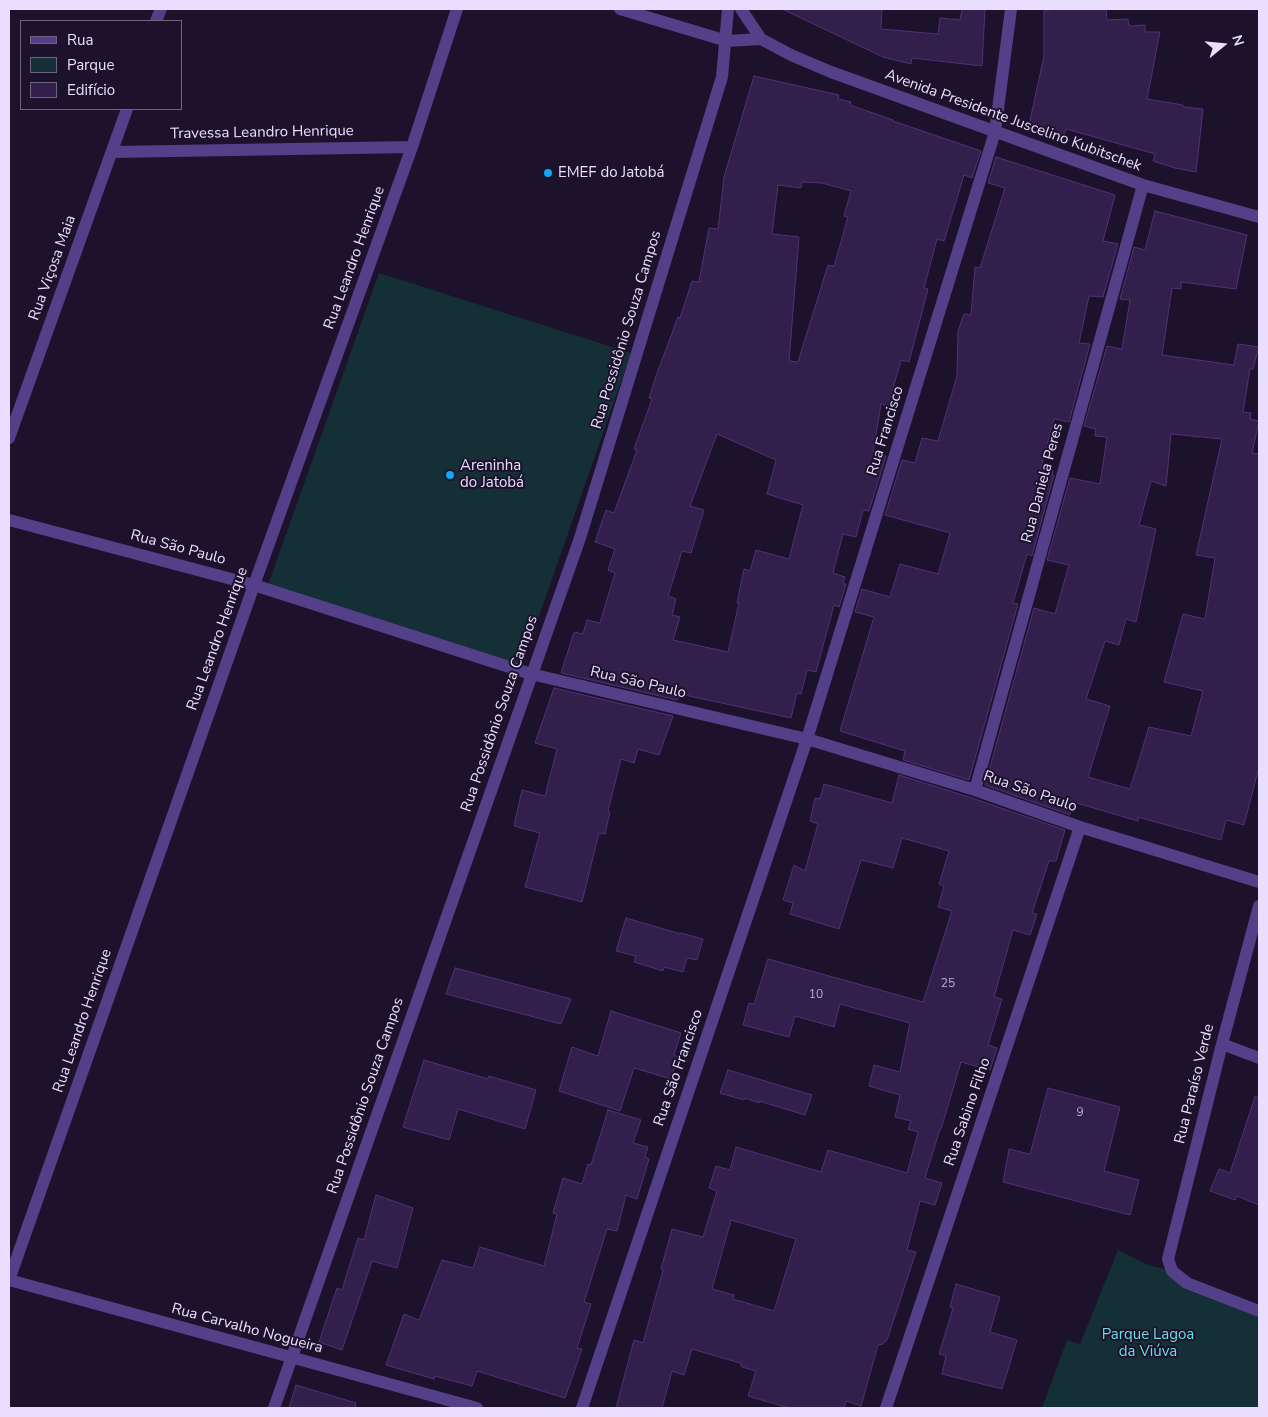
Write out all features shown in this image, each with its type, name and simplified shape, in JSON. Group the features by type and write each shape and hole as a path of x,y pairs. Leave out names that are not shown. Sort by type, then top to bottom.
{"street":[{"name":"Rua Leandro Henrique","path":"9,1280 254,585 412,147 457,9"},
{"path":"620,9 726,41 762,39"},
{"name":"Rua Possidônio Souza Campos","path":"274,1408 530,674 580,538 722,77 728,9"},
{"name":"Avenida Presidente Juscelino Kubitschek","path":"741,9 762,39 791,55 831,72 1143,185 1259,217"},
{"path":"995,132 1011,9"},
{"name":"Rua Viçosa Maia","path":"9,438 127,110"},
{"name":"Rua Francisco","path":"807,739 995,132"},
{"name":"Travessa Leandro Henrique","path":"113,152 412,147"},
{"name":"Rua Daniela Peres","path":"975,790 1143,185"},
{"name":"Rua São Paulo","path":"9,520 254,585 530,674 807,739 975,790 1080,827 1259,882"},
{"name":"Rua São Francisco","path":"582,1408 807,739"},
{"name":"Rua Sabino Filho","path":"886,1408 1080,827"},
{"name":"Rua Paraíso Verde","path":"1259,906 1168,1258 1172,1271 1186,1283 1259,1311"},
{"path":"1222,1044 1259,1058"},
{"name":"Rua Carvalho Nogueira","path":"9,1280 292,1359 477,1408"}],"green space":[{"name":"Areninha do Jatobá","path":"379,273 631,353 522,665 268,585"},
{"name":"Parque Lagoa da Viúva","path":"1118,1250 1148,1265 1172,1271 1259,1311 1259,1408 1042,1408 1067,1340 1080,1344"}],"building":[{"path":"782,9 882,9 881,29 938,34 940,18 960,20 962,9 985,9 982,66 912,58 911,64 883,57"},
{"path":"1050,9 1106,9 1107,20 1128,19 1129,26 1145,25 1145,32 1160,32 1147,99 1183,105 1183,107 1203,109 1196,172 1153,161 1155,154 1066,129 1064,135 1029,125 1044,56 1044,11"},
{"path":"754,76 839,95 838,99 851,102 850,105 981,151 972,178 964,175 944,241 937,239 924,288 928,289 909,362 901,360 888,406 881,404 873,453 886,456 869,511 863,510 856,537 843,534 833,573 845,577 843,584 846,584 839,607 834,605 816,672 807,670 801,694 797,693 791,718 680,694 677,700 561,673 574,632 583,634 587,620 600,623 615,573 608,570 615,549 595,542 606,510 614,513 637,450 634,449 652,399 649,398 656,376 678,317 680,318 692,281 699,282 709,228 718,229 724,177","holes":["802,182 822,183 851,191 844,216 848,217 834,266 828,265 798,362 789,361 799,237 772,234 778,185 801,188","717,434 776,460 767,494 803,505 789,559 756,550 750,571 744,569 737,603 739,603 728,652 673,640 680,617 672,615 676,599 668,596 682,551 691,553 704,510 690,506"]},
{"path":"996,157 1115,195 1103,241 1118,244 1103,297 1089,296 1079,343 1090,344 1069,422 1054,419 1041,468 1053,471 1052,475 1054,475 1032,556 1027,554 1013,603 1018,604 969,780 903,760 905,751 840,731 874,617 855,612 862,589 890,597 900,564 938,574 950,533 885,515 902,460 915,463 922,438 938,441 957,376 958,331 964,314 971,315 975,267 980,268 1005,188 988,183"},
{"path":"1155,211 1247,235 1236,289 1181,282 1181,289 1172,288 1162,355 1234,365 1238,344 1259,347 1253,369 1250,369 1243,412 1251,413 1250,419 1259,421 1252,453 1259,454 1259,767 1244,825 1226,820 1221,840 1138,817 1138,821 1073,802 1070,815 985,785 1034,608 1055,614 1069,565 1047,560 1070,478 1100,484 1107,437 1095,436 1096,429 1084,426 1107,346 1122,349 1130,300 1120,299 1134,247 1145,250","holes":["1171,434 1222,439 1196,555 1215,558 1205,619 1183,614 1164,682 1203,691 1191,736 1149,727 1130,789 1088,777 1110,706 1086,699 1105,641 1119,645 1126,619 1136,622 1156,529 1139,525 1151,481 1166,486"]},
{"path":"554,688 673,716 659,755 638,749 634,763 621,759 608,811 610,812 605,834 599,833 582,902 525,887 540,833 514,826 522,790 545,796 557,749 535,743"},
{"path":"899,775 1065,830 1056,861 1049,861 1032,913 1037,914 1030,935 1013,930 994,997 1002,999 988,1045 997,1048 990,1070 961,1062 925,1178 942,1183 935,1205 920,1201 907,1250 916,1252 887,1340 883,1344 878,1345 861,1406 846,1401 844,1408 789,1408 748,1396 756,1371 742,1367 740,1363 692,1349 684,1375 672,1371 662,1408 616,1408 634,1340 643,1343 672,1229 703,1237 717,1191 709,1188 716,1166 730,1170 736,1147 821,1172 828,1150 907,1173 918,1132 908,1129 911,1121 895,1117 900,1095 869,1086 874,1065 900,1072 910,1023 840,1004 834,1027 795,1016 789,1037 743,1025 749,1003 754,1004 768,959 923,1002 952,911 938,907 944,886 939,884 949,851 902,838 893,868 861,860 839,929 790,914 793,903 783,900 794,865 805,871 818,824 810,821 815,798 820,799 824,784 892,803","holes":["731,1220 796,1239 774,1311 733,1299 734,1295 712,1289"]},
{"path":"626,918 703,939 697,960 687,958 683,972 664,967 663,971 634,962 636,956 616,951"},
{"path":"455,968 571,999 561,1024 446,994"},
{"path":"611,1011 681,1033 674,1055 678,1057 671,1079 634,1068 620,1111 559,1091 572,1047 598,1056"},
{"path":"424,1060 488,1079 489,1076 536,1090 525,1129 458,1109 449,1140 403,1127"},
{"path":"728,1070 812,1095 805,1115 759,1101 759,1103 745,1098 744,1100 720,1093"},
{"path":"1048,1088 1120,1107 1104,1171 1139,1180 1130,1215 1003,1182 1009,1149 1030,1154"},
{"path":"1255,1097 1259,1097 1259,1205 1237,1196 1235,1200 1210,1191 1219,1169 1230,1173"},
{"path":"608,1110 641,1120 633,1143 648,1147 645,1157 649,1159 637,1199 626,1195 617,1231 607,1229 584,1302 591,1304 577,1348 582,1349 565,1398 477,1371 472,1386 435,1376 434,1379 386,1365 404,1314 419,1320 442,1260 473,1268 480,1247 544,1266 557,1214 553,1213 563,1178 582,1184 588,1164 591,1165"},
{"path":"376,1195 413,1208 397,1268 372,1261 342,1350 319,1342 337,1288 342,1290 358,1238 364,1240"},
{"path":"956,1284 1000,1297 990,1332 1017,1340 1002,1389 942,1374 946,1356 939,1354 953,1308 950,1307"},
{"path":"296,1385 356,1403 355,1408 289,1408"}],"place":[{"name":"EMEF do Jatobá","path":"548,173"},
{"name":"Areninha do Jatobá","path":"450,475"}]}
